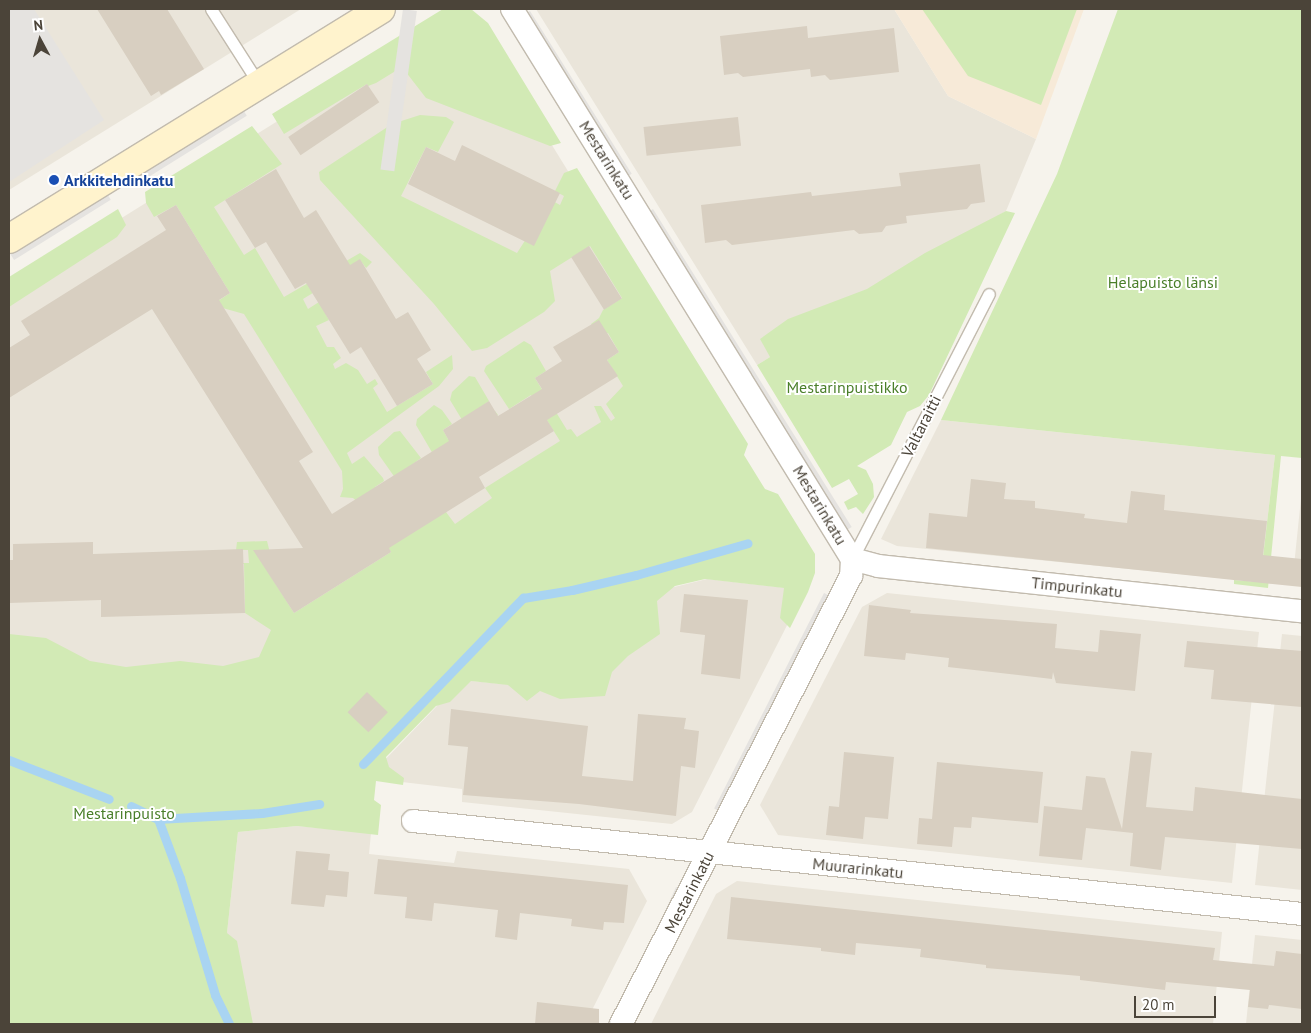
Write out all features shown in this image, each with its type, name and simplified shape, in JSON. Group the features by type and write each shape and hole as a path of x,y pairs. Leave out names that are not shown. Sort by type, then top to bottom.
{"street":[{"path":"9,239 381,9"},
{"name":"Mestarinkatu","path":"512,9 852,559 851,576 621,1024"},
{"name":"Timpurinkatu","path":"852,559 878,566 1302,611"},
{"name":"Muurarinkatu","path":"413,821 1302,914"}],"lane":[{"path":"211,9 259,84"},
{"name":"Valtaraitti","path":"852,559 989,294"}],"shaded area":[{"path":"9,9 301,9 9,190"},
{"path":"9,9 34,9 104,120 9,182"},
{"path":"403,9 417,11 394,171 380,169"},
{"path":"536,9 894,9 948,96 1036,139 1006,211 757,365"},
{"path":"894,9 1084,9 1036,139 948,96"},
{"path":"530,11 632,174 624,179 522,16"},
{"path":"408,40 500,61 707,396 211,704 9,681 9,288"},
{"path":"242,108 247,116 143,180 139,173"},
{"path":"106,192 111,200 14,260 9,252"},
{"path":"653,209 852,527 843,532 645,214"},
{"path":"941,420 1275,455 1260,582 897,546 881,539"},
{"path":"1302,489 1302,586 1292,585"},
{"path":"707,579 805,590 692,812 672,824 462,802 462,789 376,779 378,767 462,680 523,686 601,605"},
{"path":"824,593 834,598 724,814 714,809"},
{"path":"887,593 1259,632 1232,883 778,835 760,805 862,607"},
{"path":"1282,634 1302,636 1302,890 1255,885"},
{"path":"297,826 371,833 369,854 454,863 457,851 629,869 647,901 585,1024 245,1024 225,951 238,832"},
{"path":"737,881 1222,932 1213,1024 651,1024 716,894"},
{"path":"676,887 685,891 626,1024 615,1024"},
{"path":"1255,935 1302,940 1302,1024 1246,1024"}],"green space":[{"path":"443,9 471,9 488,23 561,143 550,146 426,98 402,67 376,83 368,86 367,84 284,134 272,114"},
{"path":"922,9 1077,9 1041,105 968,76"},
{"name":"Helapuisto länsi","path":"1118,9 1302,9 1302,458 1281,456 1268,588 1234,584 1234,580 1260,582 1275,455 941,420 1057,174"},
{"name":"Mestarinpuisto","path":"420,115 446,117 454,122 438,152 426,147 401,196 517,253 551,200 560,205 564,196 555,191 564,173 577,168 748,444 744,455 765,489 778,494 815,554 815,573 808,592 790,628 780,618 784,588 705,579 675,586 657,601 660,634 628,656 612,672 605,696 560,699 540,691 527,701 508,685 471,681 450,702 436,706 386,757 389,767 404,778 403,785 376,781 374,800 381,805 378,835 297,826 238,832 227,933 237,941 253,1024 9,1024 9,634 46,638 90,661 126,667 180,661 223,666 259,657 271,630 245,613 244,564 236,563 249,563 248,550 236,550 237,542 267,541 270,553 268,572 294,613 391,552 359,503 353,498 340,497 343,489 342,471 244,314 212,305 230,293 176,205 154,217 146,203 145,192 252,126 282,164 214,207 244,255 255,248 284,297 360,253 372,262 366,268 360,260 349,271 303,299 308,309 319,302 329,320 316,326 327,347 334,347 341,358 333,364 335,369 346,363 358,370 367,384 375,379 378,384 373,388 387,412 433,384 426,372 452,355 453,369 439,386 347,453 352,464 364,456 383,478 384,481 375,487 380,496 446,512 455,524 492,498 485,488 560,441 531,395 509,409 484,371 486,366 524,341 531,345 546,371 535,378 567,430 571,429 577,437 601,422 594,406 601,406 611,421 615,418 606,404 623,386 607,360 619,352 608,333 590,344 596,332 591,324 599,318 603,310 622,298 590,246 550,271 555,301 544,312 487,348 472,351 434,304 320,180 319,172 392,124"},
{"path":"118,209 126,225 117,237 9,307 9,277"},
{"name":"Mestarinpuistikko","path":"1006,211 1015,213 929,395 920,406 907,412 891,445 857,466 866,470 873,484 874,497 863,514 856,507 848,510 844,502 858,494 849,479 832,488 757,365 770,357 760,339 788,319 867,289 925,253"},
{"path":"469,376 475,377 489,401 481,407 486,415 495,411 498,415 470,433 450,400 452,392"},
{"path":"434,405 442,410 452,424 443,430 448,439 457,434 440,466 416,425 417,419"},
{"path":"400,431 421,458 413,464 403,489 379,455 378,447 394,432"}],"building":[{"path":"97,9 167,9 204,69 161,95 159,91 151,96"},
{"path":"807,26 808,38 894,28 899,72 830,80 825,75 811,77 810,69 743,77 738,73 724,75 720,36"},
{"path":"367,84 379,102 301,155 288,137"},
{"path":"738,117 741,146 647,156 644,127"},
{"path":"462,145 560,193 534,246 408,184 426,147 455,161"},
{"path":"980,164 985,202 971,204 967,209 906,216 907,223 886,226 882,232 859,234 854,230 732,245 726,240 705,243 701,205 811,192 812,196 901,186 899,173"},
{"path":"276,169 304,218 316,210 350,265 360,259 396,319 408,312 431,350 417,359 433,384 397,406 361,347 350,354 306,283 295,289 266,242 255,248 225,200"},
{"path":"176,205 230,293 219,300 313,452 299,461 332,514 449,441 443,430 489,401 498,416 542,389 535,378 562,361 553,347 599,320 619,352 607,360 618,376 547,420 554,431 479,477 485,488 389,548 391,552 294,613 253,550 303,548 152,309 9,398 9,348 30,335 21,321 166,230 157,216"},
{"path":"589,246 622,299 604,310 571,257"},
{"path":"971,479 1006,483 1004,499 1035,501 1035,508 1085,514 1084,518 1127,523 1131,491 1165,495 1164,510 1267,521 1263,555 1302,559 1302,587 926,548 929,513 967,517"},
{"path":"93,542 93,554 243,549 245,613 101,617 101,600 9,603 9,560 13,560 13,544"},
{"path":"684,594 748,600 740,679 701,674 705,635 680,632"},
{"path":"869,605 911,610 910,613 1057,624 1055,648 1098,652 1100,630 1141,634 1135,691 1056,683 1053,672 1052,679 948,667 949,658 906,653 905,660 864,656"},
{"path":"1187,641 1302,651 1302,707 1211,699 1214,670 1184,667"},
{"path":"367,692 388,712 368,732 348,712"},
{"path":"451,709 588,726 582,776 633,781 638,714 686,718 684,729 699,731 695,768 681,766 676,816 579,804 463,795 468,747 448,745"},
{"path":"1131,751 1152,753 1146,807 1193,811 1195,787 1302,799 1302,849 1165,837 1161,870 1130,866 1133,833 1086,828 1082,860 1039,856 1044,806 1082,810 1086,776 1105,778 1122,829"},
{"path":"844,752 894,757 888,819 865,817 863,839 826,835 829,806 839,807"},
{"path":"937,762 1043,772 1038,823 972,817 971,828 954,827 952,847 917,844 919,818 932,819"},
{"path":"296,851 330,854 328,870 349,872 347,897 326,895 324,907 291,904"},
{"path":"378,859 628,885 624,923 604,922 603,930 571,926 572,919 520,913 517,940 495,937 498,910 434,903 432,921 405,918 407,897 374,894"},
{"path":"731,897 1215,948 1213,960 1274,966 1276,951 1302,954 1302,1009 1269,1005 1268,1009 1248,1007 1250,990 1166,982 1165,990 1080,980 1080,976 986,968 986,965 920,957 921,949 856,943 855,955 821,951 821,948 727,939"},
{"path":"537,1002 599,1009 599,1024 535,1024"}],"waterway":[{"path":"363,764 523,598 572,590 636,575 748,543"},
{"path":"9,760 109,799"},
{"path":"158,819 262,813 319,804"},
{"path":"131,806 158,819 180,878 215,995 229,1024"}],"place":[{"name":"Arkkitehdinkatu","path":"54,180"}]}
